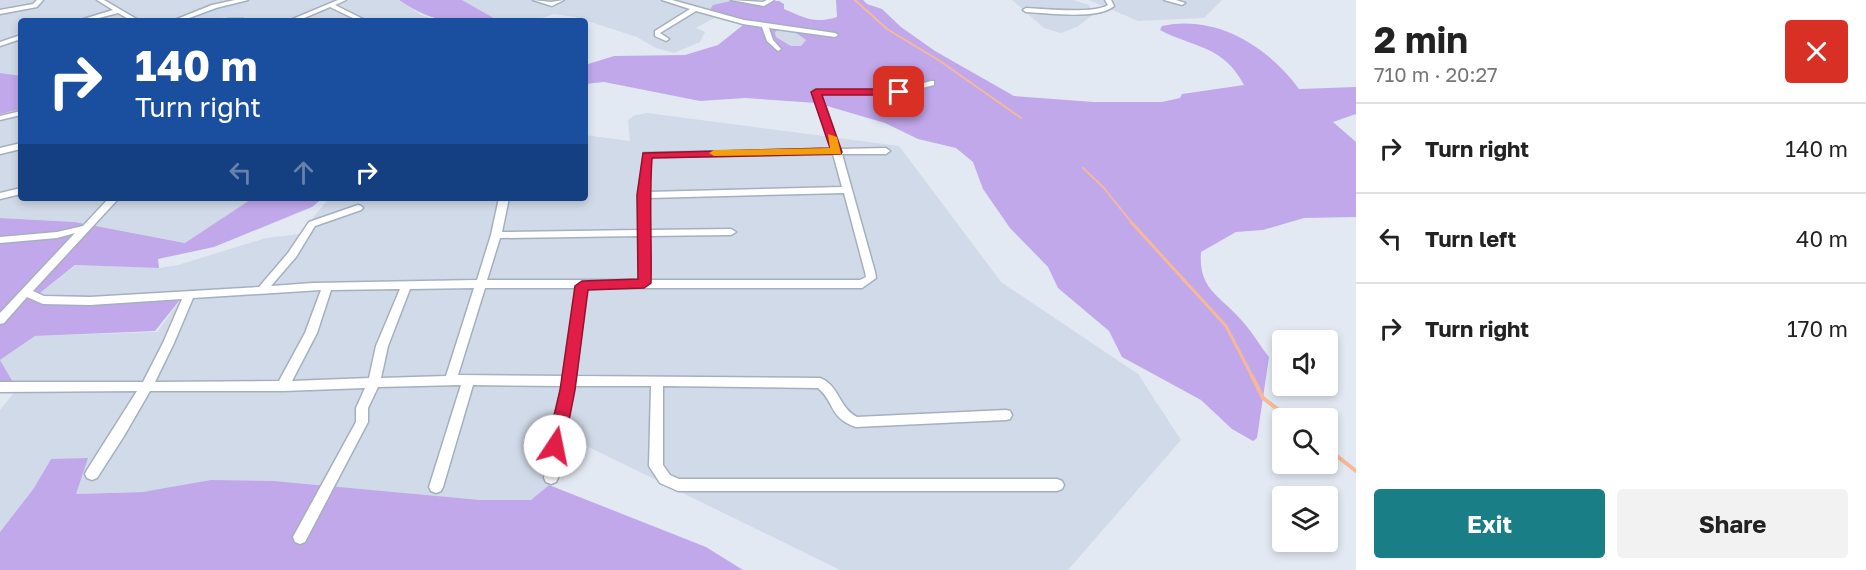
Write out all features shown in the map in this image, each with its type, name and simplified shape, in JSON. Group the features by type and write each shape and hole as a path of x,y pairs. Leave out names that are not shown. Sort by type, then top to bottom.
{"street":[{"path":"0,12 35,6 39,0"},
{"path":"100,0 131,18"},
{"path":"183,18 214,6 245,0"},
{"path":"299,18 343,0"},
{"path":"536,0 552,4 561,0"},
{"path":"665,0 694,9 764,24 835,35"},
{"path":"734,0 764,4 771,0"},
{"path":"1028,9 1099,11 1111,6 1108,0"},
{"path":"1167,0 1182,3"},
{"path":"330,5 358,18"},
{"path":"666,39 657,36 657,32 694,9"},
{"path":"91,18 116,11"},
{"path":"764,24 770,41 778,49"},
{"path":"0,44 18,39"},
{"path":"27,293 43,300 90,301 188,297 262,290 480,284 853,285 868,282 870,272 837,152 816,92 899,92 931,83"},
{"path":"0,118 18,114"},
{"path":"0,151 18,147"},
{"path":"644,283 646,234 643,195 646,155 886,151"},
{"path":"643,195 847,190"},
{"path":"0,196 18,193"},
{"path":"0,320 111,201"},
{"path":"451,380 496,235 503,201"},
{"path":"262,290 292,255 312,224 358,208"},
{"path":"0,240 57,235 88,226"},
{"path":"496,235 731,232"},
{"path":"300,537 362,422 362,408 374,382 382,346 406,286"},
{"path":"551,478 557,430 569,381 582,286"},
{"path":"283,386 312,333 327,288"},
{"path":"92,474 119,433 172,337 188,297"},
{"path":"0,387 283,386 451,380 468,382 820,383 826,386 838,411 846,418 856,422 1006,416"},
{"path":"436,487 468,382"},
{"path":"657,383 656,466 665,479 678,486 1057,486"}],"shaded area":[{"path":"0,0 399,0 421,15 430,18 18,18 18,201 249,201 186,243 75,222 0,218"},
{"path":"399,0 462,0 494,18 436,18"},
{"path":"462,0 764,0 731,1 712,14 716,17 696,28 705,32 700,42 674,53 656,48 637,37 588,21 588,18 554,14 542,18 494,18"},
{"path":"836,0 863,0 867,4 882,9 901,27 935,51 1014,96 1094,102 1162,102 1180,98 1182,94 1244,85 1227,62 1217,55 1160,30 1162,26 1182,24 1202,25 1240,37 1257,47 1272,60 1299,89 1356,87 1356,114 1333,122 1356,142 1356,217 1304,218 1263,230 1236,232 1201,252 1203,276 1207,284 1247,326 1269,357 1257,438 1253,441 1232,429 1201,400 1122,357 1109,331 1058,288 1048,267 1010,228 983,189 973,162 956,148 918,139 885,123 817,103 745,98 700,101 604,82 588,84 588,64 614,56 685,55 718,45 743,25 739,20 709,11 713,5 731,1 779,1 784,4 784,9 810,19 822,20 837,17","holes":["779,29 796,33 806,40 801,46 791,46 776,37 775,32"]},
{"path":"1012,0 1074,0 1089,5 1094,14 1077,27 1061,33 1044,28"},
{"path":"1089,0 1222,0 1204,18 1138,21"},
{"path":"238,4 243,6 219,15 220,18 187,18 214,7"},
{"path":"779,29 796,33 806,40 801,46 791,46 776,37 775,32"},
{"path":"0,73 18,76 18,110 0,114"},
{"path":"647,113 899,146 1001,282 1138,374 1181,440 1068,570 840,570 558,432 562,450 560,468 549,485 531,500 481,500 274,481 143,492 75,494 51,459 34,488 0,532 0,410 17,389 0,360 35,336 157,332 179,302 73,295 35,296 76,265 160,268 178,265 266,238 300,234 327,201 588,201 588,135 630,141 628,120 635,115"},
{"path":"248,201 319,201 312,207 214,247 158,259 159,268 75,265 36,296 73,295 179,301 155,331 35,336 0,360 0,218 75,222 185,243"},
{"path":"0,360 17,389 0,390"},
{"path":"88,458 76,494 143,492 211,480 274,481 481,500 531,500 549,485 706,547 743,570 0,570 0,532 34,488 51,459"}],"waterway":[{"path":"855,0 887,29 940,61 1021,118"},
{"path":"1083,168 1104,188 1132,223"},
{"path":"1131,222 1226,326 1253,378"},
{"path":"1253,378 1263,398 1276,408"},
{"path":"1338,457 1356,471"}],"slow traffic":[{"path":"714,153 837,152 832,137"}],"route":[{"path":"555,446 568,390 582,286 644,283 646,234 643,195 646,155 782,151 837,152 816,92 899,92"}]}
